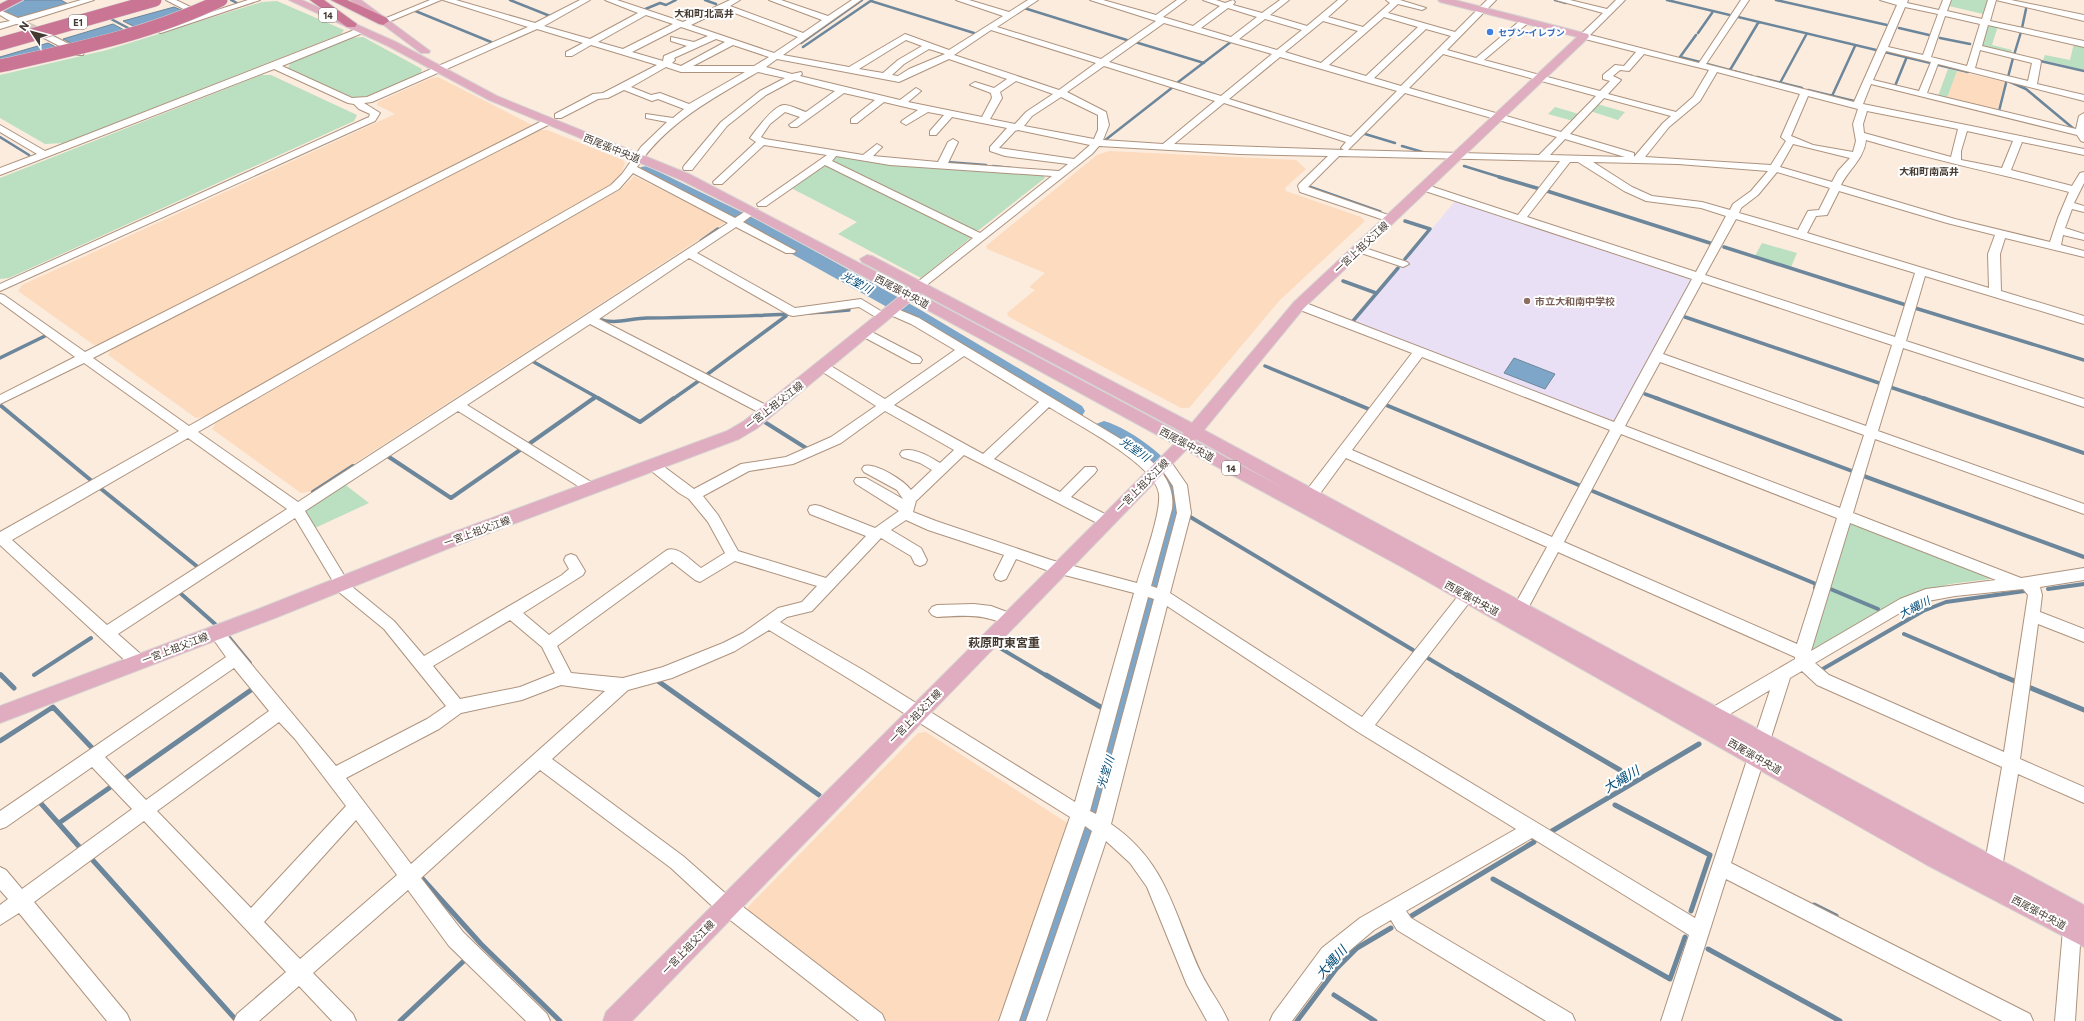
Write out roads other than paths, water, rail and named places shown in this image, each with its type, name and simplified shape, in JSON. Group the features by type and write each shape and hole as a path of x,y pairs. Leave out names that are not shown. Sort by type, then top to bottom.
{"highway":[{"path":"0,10 18,0"},
{"name":"E1","path":"0,38 136,0"},
{"name":"E1","path":"0,44 155,0"},
{"path":"0,66 141,32 186,16 221,0"},
{"path":"316,0 332,9 357,27"},
{"path":"337,0 383,21"}],"main road":[{"name":"西尾張中央道","path":"294,0 357,27 444,68 493,98 553,119 685,178 899,303 1311,495 1521,608 1993,868 2080,928"},
{"name":"西尾張中央道","path":"355,0 426,52 444,68"},
{"path":"1443,0 1584,36"},
{"name":"一宮上祖父江線","path":"616,1021 1189,437 1300,305 1584,36"},
{"name":"西尾張中央道","path":"638,158 688,168 718,182 747,215"},
{"name":"一宮上祖父江線","path":"0,715 441,544 654,466 733,435 750,425 899,303"},
{"name":"西尾張中央道","path":"1189,437 1466,595 1935,858 2080,928"}],"street":[{"path":"0,5 11,0"},
{"path":"0,26 90,0"},
{"path":"170,0 205,16"},
{"path":"0,71 80,53 143,36 256,0"},
{"path":"383,21 437,0"},
{"path":"447,0 681,69 758,68 824,86 926,109 985,120 1014,128 1097,143 1338,154 1638,159 1774,168 1951,220 2084,254"},
{"path":"274,66 350,101 358,102 369,100 537,26 586,0"},
{"path":"608,0 715,36 731,39 755,50 775,56 814,62 899,79 912,71 949,54 1034,0"},
{"path":"624,52 736,0"},
{"path":"773,0 831,18"},
{"path":"784,0 831,18"},
{"path":"138,662 1,539 616,187 638,158 675,120 690,108 758,68 857,0"},
{"path":"960,0 1009,15"},
{"path":"1094,0 1403,89 1638,159"},
{"path":"1122,8 1134,0"},
{"path":"1076,162 1005,153 992,149 1029,114 1061,93 1067,87 1103,62 1160,19 1182,0"},
{"path":"1207,0 1309,29"},
{"path":"1194,29 1234,0"},
{"path":"1232,40 1285,0"},
{"path":"1166,147 1280,54 1343,0"},
{"path":"1390,219 1304,190 1303,186 1353,141 1492,0"},
{"path":"1560,0 1608,12"},
{"path":"1584,36 1621,0"},
{"path":"1701,66 1745,0"},
{"path":"1884,0 1904,2 1943,13 2084,44"},
{"path":"1926,59 1947,0"},
{"path":"1970,70 1992,0"},
{"path":"2000,0 2084,18"},
{"path":"2044,9 2046,0"},
{"path":"1323,66 1382,14 1393,1 1422,8"},
{"path":"1801,235 1812,213 1823,213 1842,173 1857,156 1861,141 1858,124 1860,106 1868,81 1904,2"},
{"path":"723,6 804,36"},
{"path":"0,10 27,26"},
{"path":"569,54 644,13"},
{"path":"1382,14 1456,35"},
{"path":"1322,18 1364,30"},
{"path":"1478,61 1525,21"},
{"path":"1368,79 1424,26"},
{"path":"0,172 274,66 357,27"},
{"path":"990,27 1353,141"},
{"path":"45,35 80,53"},
{"path":"0,400 596,96 605,96 623,87 671,60 667,58 715,36"},
{"path":"1584,36 1860,106 2084,152"},
{"path":"690,254 794,312 861,303 899,303 1076,162 1097,143 1104,129 1105,123 1103,114 1086,103 1061,93 1013,79 905,37 824,86"},
{"path":"674,39 694,45"},
{"path":"681,69 731,39"},
{"path":"885,76 901,62 929,46"},
{"path":"1977,47 2037,62 2032,85"},
{"path":"729,68 755,50"},
{"path":"1882,50 1926,59 2084,98"},
{"path":"1441,51 1677,116"},
{"path":"1542,158 1616,80 1606,77 1618,67 1626,69 1642,51"},
{"path":"650,59 661,52 673,55"},
{"path":"688,168 724,124 763,93 794,77 814,62"},
{"path":"1922,94 1934,64"},
{"path":"1638,159 1666,125 1697,98 1714,69"},
{"path":"995,91 1013,79"},
{"path":"1868,81 2082,136 2084,116"},
{"path":"975,85 995,91"},
{"path":"623,87 652,98 657,95 690,108"},
{"path":"794,125 843,90"},
{"path":"902,103 916,91"},
{"path":"985,120 997,98 995,91"},
{"path":"1805,92 1786,137 1791,140 1857,156"},
{"path":"854,121 882,99"},
{"path":"0,288 372,119 375,116 375,113 362,107 358,102"},
{"path":"807,116 784,108 767,122 755,138 762,142 838,152 890,162 1060,174"},
{"path":"906,122 926,109"},
{"path":"933,133 950,114"},
{"path":"649,116 675,120"},
{"path":"1956,161 1956,151 1963,127"},
{"path":"0,128 45,155"},
{"path":"1860,135 1910,150 2005,172 2080,183 2068,204 2055,246"},
{"path":"2005,172 2019,139"},
{"path":"1521,608 1554,544 1737,206 1746,201 1761,188 1791,140"},
{"path":"718,182 762,142"},
{"path":"942,165 952,142"},
{"path":"866,158 877,147"},
{"path":"107,633 690,254 838,152"},
{"path":"985,168 1005,153"},
{"path":"1520,219 1567,159"},
{"path":"1581,159 1628,189 1650,199 1702,204 1921,272 2084,320"},
{"path":"824,162 980,237"},
{"path":"1423,188 2084,402"},
{"path":"2068,204 2084,209"},
{"path":"747,215 790,252"},
{"path":"2059,230 2084,237"},
{"path":"1995,294 1994,254 2001,233"},
{"path":"1359,249 1403,264"},
{"path":"1803,658 1844,516 1921,272"},
{"path":"0,297 85,356 297,509 345,589 389,625 457,707"},
{"path":"899,303 915,321 962,351 1124,447 1142,460 1159,467 1180,485 1184,513 1152,592 1081,816 1009,1021"},
{"path":"1300,305 1618,427 1844,516 2023,583 2034,589 2035,595 2011,763 1993,868"},
{"path":"590,319 767,411"},
{"path":"864,332 916,360"},
{"path":"694,495 746,466 788,461 836,440 962,351"},
{"path":"1311,495 1420,351"},
{"path":"1656,356 2084,509"},
{"path":"822,366 886,406 963,449 986,459 1106,521"},
{"path":"986,459 1047,402"},
{"path":"457,406 591,488"},
{"path":"334,776 433,724 457,707 522,693 550,681 565,679 623,685 666,673 748,638 783,612 807,607 879,533 907,507 940,469 963,449"},
{"path":"1344,452 1554,544 1803,658 1824,680 2084,795"},
{"path":"907,454 925,460 940,469"},
{"path":"654,466 694,495 713,520 733,555 828,584"},
{"path":"1036,1021 1100,828 1152,592 1166,495 1159,467"},
{"path":"869,469 902,487 907,507"},
{"path":"1062,498 1090,470"},
{"path":"861,481 907,507 933,526 943,528 1012,553 1060,568 1152,592 1364,727 1700,931"},
{"path":"814,510 879,533 916,552 920,560"},
{"path":"1001,575 1012,553"},
{"path":"549,644 672,554 700,576 733,555"},
{"path":"422,665 491,624 512,614 578,571 571,560"},
{"path":"1714,715 1783,676 1803,658 1905,603 1926,595 2084,574"},
{"path":"1364,727 1466,595"},
{"path":"937,611 976,609 990,611 1010,619"},
{"path":"512,614 549,644 551,651 559,662 565,679"},
{"path":"2032,615 2084,636"},
{"path":"769,622 789,637 856,674 917,714 1100,828 1128,848 1146,869 1162,902 1191,974 1218,1021"},
{"path":"217,632 236,658 280,712 301,734 334,776 356,808 456,939 540,1021"},
{"path":"0,821 236,658"},
{"path":"1671,1021 1783,676"},
{"path":"244,1021 409,877 623,685"},
{"path":"0,916 280,712"},
{"path":"94,757 346,1021"},
{"path":"540,760 677,862 728,906 875,1021"},
{"path":"252,921 356,808"},
{"path":"1280,1021 1329,955 1367,924 1532,830"},
{"path":"1720,867 2023,1021"},
{"path":"0,876 120,1021"},
{"path":"1394,909 1404,924 1565,1021"},
{"path":"2064,1021 2080,928"}],"water":[{"path":"21,0 61,0 68,4 17,18 2,10"},
{"path":"174,7 186,12 139,29 123,21"},
{"path":"113,24 126,31 75,45 63,39"},
{"path":"48,43 62,50 0,61 0,57"},
{"path":"1514,358 1555,374 1545,389 1504,373"}],"waterway":[{"path":"231,0 237,3"},
{"path":"510,0 550,16"},
{"path":"643,10 660,3 666,5 676,0"},
{"path":"705,0 716,4"},
{"name":"光堂川","path":"801,43 862,0"},
{"path":"803,47 872,0"},
{"path":"1555,0 1566,3"},
{"path":"1667,0 1968,72"},
{"path":"1776,0 1887,25"},
{"path":"871,1 974,33"},
{"path":"1028,6 1024,8 1130,41"},
{"path":"2022,28 2026,9"},
{"path":"413,10 491,42"},
{"path":"1698,33 1712,13"},
{"path":"111,19 132,30"},
{"path":"1730,70 1758,23"},
{"path":"1899,28 1929,35"},
{"path":"2014,55 2021,32"},
{"path":"1696,35 1680,57 1700,62"},
{"path":"1780,83 1806,35"},
{"path":"1940,38 1970,44"},
{"path":"1203,63 1232,41"},
{"path":"1135,42 1203,63"},
{"path":"1832,96 1855,46"},
{"path":"2008,77 2013,58"},
{"path":"1895,86 1906,59"},
{"path":"2036,60 2084,71"},
{"path":"1177,83 1203,63"},
{"path":"1707,64 1752,76"},
{"path":"1757,77 1780,83"},
{"path":"2008,81 2026,89 2074,129"},
{"path":"1780,83 1802,88"},
{"path":"1999,111 2006,83"},
{"path":"1104,141 1173,87"},
{"path":"1808,90 1832,96"},
{"path":"1832,96 1854,101"},
{"path":"1365,134 1395,143"},
{"path":"0,137 29,155"},
{"path":"1402,146 1426,153"},
{"path":"947,162 986,165"},
{"path":"993,166 1011,168"},
{"path":"1464,166 1503,178"},
{"name":"光堂川","path":"647,171 763,230 912,313 1074,411"},
{"path":"1499,177 1540,189"},
{"path":"1309,187 1380,212"},
{"path":"1547,191 1713,244"},
{"path":"1405,221 1430,229 1405,259"},
{"path":"701,241 718,229"},
{"path":"1724,247 1906,305"},
{"path":"1353,321 1398,268"},
{"path":"1343,281 1376,293"},
{"path":"1915,308 2084,360"},
{"path":"599,319 605,321 617,321 641,318 723,317 849,310"},
{"path":"705,376 786,316"},
{"path":"1685,317 1879,383"},
{"path":"0,358 47,335"},
{"path":"532,361 600,399"},
{"path":"1265,366 1345,399"},
{"path":"673,399 700,380 703,381"},
{"path":"1890,387 1923,398"},
{"path":"1645,394 1659,399"},
{"path":"526,446 594,398"},
{"path":"598,398 640,422 674,398"},
{"path":"1342,398 1371,410"},
{"path":"1656,398 1852,471"},
{"path":"1923,398 2084,453"},
{"path":"0,405 93,482"},
{"path":"1386,405 1581,486"},
{"path":"763,421 806,448"},
{"name":"光堂川","path":"1023,1021 1075,872 1096,804 1174,507 1174,493 1164,473 1145,455 1104,429"},
{"path":"386,455 451,498 520,450"},
{"path":"313,492 353,466"},
{"path":"1861,475 2084,557"},
{"path":"100,488 199,568"},
{"path":"1590,490 1816,584 1815,588"},
{"path":"1187,515 1413,650"},
{"name":"大縄川","path":"2048,589 2084,584"},
{"path":"1828,588 1878,609"},
{"name":"大縄川","path":"1821,670 1923,611 1946,602 2025,591"},
{"path":"179,592 215,624"},
{"path":"1904,634 2002,676"},
{"path":"227,635 250,663"},
{"path":"34,675 91,638"},
{"path":"1000,648 1047,676"},
{"path":"1426,657 1458,676"},
{"path":"0,674 14,688"},
{"path":"1046,675 1104,709"},
{"path":"1457,675 1620,770"},
{"path":"2000,675 2017,682"},
{"path":"655,679 819,795"},
{"path":"2026,686 2084,710"},
{"path":"123,780 251,690"},
{"path":"0,741 53,707 95,751"},
{"name":"大縄川","path":"1552,831 1699,744"},
{"path":"59,823 112,786"},
{"path":"37,799 83,851"},
{"path":"1615,805 1710,855 1691,911"},
{"name":"大縄川","path":"1408,918 1534,842"},
{"path":"89,856 237,1021"},
{"path":"420,876 481,944 560,1021"},
{"path":"1493,879 1670,979 1685,937"},
{"path":"1812,907 1814,905 1836,916"},
{"name":"大縄川","path":"1297,1021 1336,969 1357,948 1391,928"},
{"path":"1708,949 1840,1021"},
{"path":"400,1021 468,957"},
{"path":"1334,995 1375,1021"}],"tunnel":[{"path":"27,26 45,35"}],"place":[{"name":"セブン-イレブン","path":"1490,32"},
{"name":"市立大和南中学校","path":"1527,301"}],"district":[{"name":"大和町北高井","path":"704,13"},
{"name":"大和町南高井","path":"1929,171"},
{"name":"萩原町東宮重","path":"1004,642"}]}
